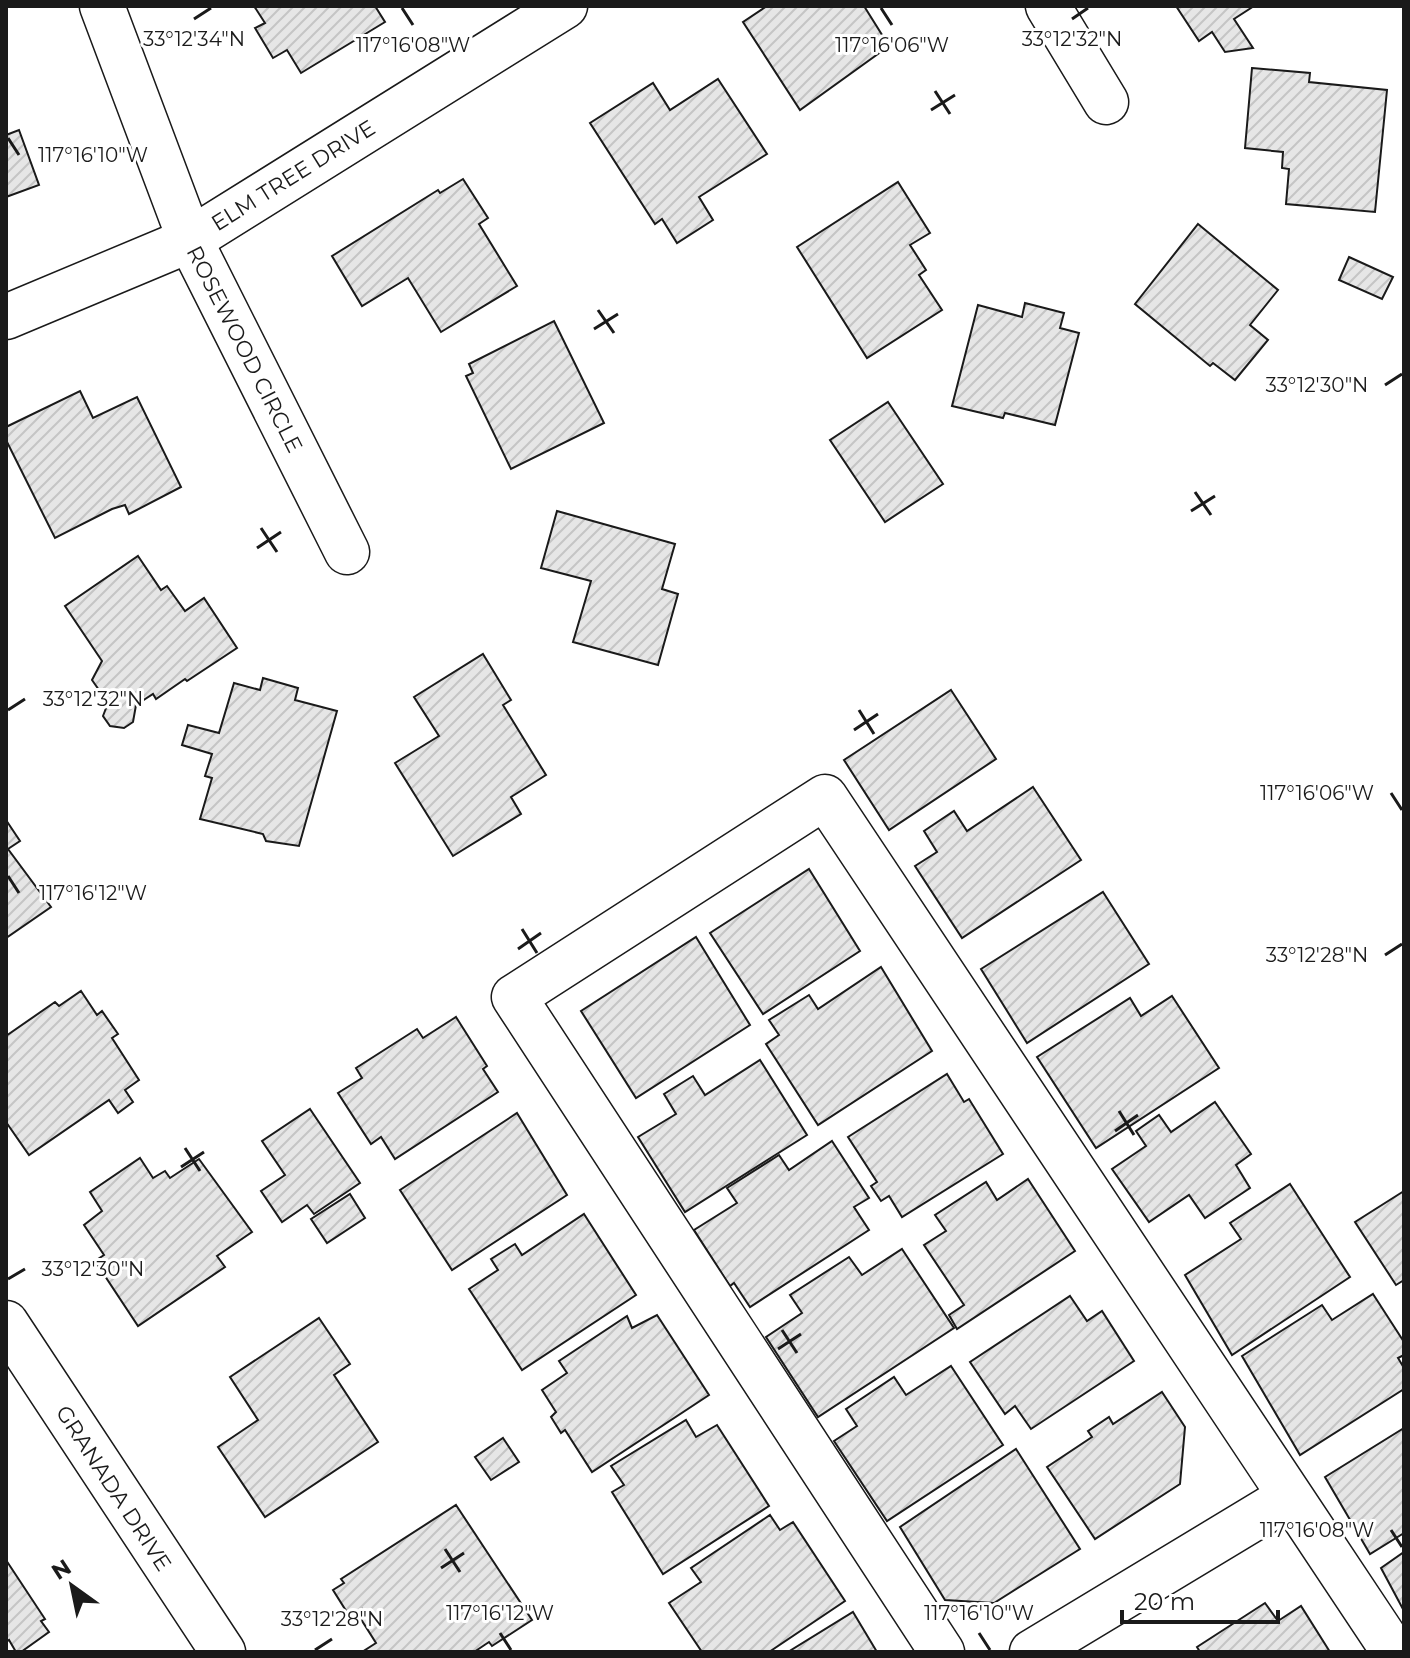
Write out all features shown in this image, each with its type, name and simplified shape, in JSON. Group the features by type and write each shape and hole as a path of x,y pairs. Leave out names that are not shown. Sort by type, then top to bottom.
{"street":[{"name":"ROSEWOOD CIRCLE","path":"102,6 190,240 347,552"},
{"name":"ELM TREE DRIVE","path":"6,317 190,240 565,6"},
{"path":"1048,6 1106,102"},
{"path":"942,1652 514,997 825,797 1394,1652"},
{"name":"GRANADA DRIVE","path":"6,1323 223,1652"},
{"path":"1032,1652 1289,1497"}],"building":[{"path":"254,6 375,6 385,22 301,73 287,50 273,58 255,28 265,23"},
{"path":"767,6 864,6 889,46 800,110 743,22"},
{"path":"1176,6 1254,6 1234,19 1253,48 1225,52 1212,32 1199,41"},
{"path":"1252,68 1310,73 1309,82 1387,90 1375,212 1286,204 1289,169 1282,168 1283,152 1245,148"},
{"path":"718,79 767,154 699,197 713,220 677,243 662,219 655,224 590,123 653,83 670,110"},
{"path":"19,130 39,185 6,197 6,135"},
{"path":"463,179 488,218 479,224 517,286 441,332 408,278 362,306 332,256 438,190 440,193"},
{"path":"898,182 930,233 910,245 926,270 919,275 942,310 867,358 797,247"},
{"path":"1198,224 1278,290 1250,325 1268,340 1235,380 1213,363 1210,366 1135,304"},
{"path":"1349,257 1393,277 1382,299 1339,280"},
{"path":"1025,303 1064,313 1060,328 1079,333 1055,425 1005,413 1003,418 952,406 978,305 1022,317"},
{"path":"554,321 604,423 511,469 466,376 473,373 469,364"},
{"path":"80,391 93,418 137,397 181,487 129,514 125,505 112,509 55,538 6,440 6,427"},
{"path":"888,402 943,484 885,522 830,440"},
{"path":"557,511 675,544 662,589 678,594 658,665 573,642 591,581 541,568"},
{"path":"138,556 161,590 167,586 185,611 204,598 237,648 156,699 153,694 136,705 133,722 124,728 110,726 103,716 108,703 92,680 102,661 65,606"},
{"path":"483,654 511,700 503,705 546,775 511,797 521,814 453,856 395,763 439,736 414,697"},
{"path":"263,678 298,688 295,700 337,711 299,846 266,841 263,834 200,819 212,778 205,776 212,754 182,745 188,725 219,733 234,683 260,690"},
{"path":"951,690 996,759 889,830 844,760"},
{"path":"1033,787 1081,860 962,938 915,866 937,852 924,831 954,811 967,831"},
{"path":"6,820 20,841 8,849 51,907 6,938"},
{"path":"809,869 860,951 763,1014 710,933"},
{"path":"1103,892 1149,964 1027,1043 981,969"},
{"path":"696,937 750,1025 636,1098 581,1011"},
{"path":"881,967 932,1051 818,1125 766,1044 779,1035 769,1020 809,995 818,1009"},
{"path":"81,991 97,1015 102,1011 118,1034 112,1038 139,1080 125,1090 133,1102 118,1113 109,1100 29,1155 6,1122 6,1036 55,1002 59,1006"},
{"path":"1172,996 1219,1068 1096,1148 1037,1057 1130,998 1141,1016"},
{"path":"456,1017 487,1066 483,1069 498,1092 395,1159 381,1137 371,1144 338,1093 362,1078 356,1068 417,1029 423,1038"},
{"path":"760,1060 807,1135 685,1212 638,1137 676,1114 664,1094 693,1076 705,1095"},
{"path":"947,1074 964,1102 969,1099 1003,1154 902,1217 889,1196 881,1201 871,1186 877,1182 848,1137"},
{"path":"1215,1102 1251,1154 1236,1165 1250,1188 1205,1218 1189,1195 1149,1222 1112,1169 1146,1146 1136,1131 1159,1115 1171,1132"},
{"path":"310,1109 360,1183 314,1214 307,1205 282,1222 261,1191 285,1175 262,1141"},
{"path":"517,1113 567,1195 452,1270 400,1190"},
{"path":"832,1141 869,1198 854,1207 869,1230 750,1307 734,1283 730,1286 694,1230 737,1203 727,1188 779,1155 789,1170"},
{"path":"140,1158 153,1178 165,1171 170,1178 199,1159 252,1232 217,1256 225,1267 138,1326 95,1261 104,1255 84,1225 102,1211 90,1192"},
{"path":"1028,1179 1075,1251 957,1329 949,1315 964,1305 924,1245 946,1231 935,1215 986,1182 997,1200"},
{"path":"1290,1184 1350,1277 1232,1355 1185,1275 1241,1239 1230,1223"},
{"path":"1404,1191 1404,1280 1396,1285 1355,1222"},
{"path":"350,1194 365,1218 327,1243 311,1219"},
{"path":"584,1214 636,1295 522,1370 469,1289 498,1270 491,1259 515,1244 522,1255"},
{"path":"902,1249 954,1328 818,1417 766,1337 802,1313 790,1295 849,1257 862,1275"},
{"path":"1373,1294 1404,1342 1404,1355 1398,1358 1404,1368 1404,1389 1300,1455 1242,1356 1322,1305 1332,1320"},
{"path":"1070,1296 1087,1321 1102,1311 1134,1361 1031,1429 1015,1406 1005,1414 970,1362"},
{"path":"657,1315 709,1395 592,1472 565,1430 561,1433 551,1417 556,1412 542,1390 567,1373 559,1361 627,1316 632,1328"},
{"path":"319,1318 350,1364 334,1375 378,1442 265,1517 218,1447 258,1420 230,1377"},
{"path":"951,1366 1003,1445 887,1521 834,1441 857,1426 846,1409 894,1377 906,1395"},
{"path":"1162,1392 1185,1427 1180,1484 1095,1539 1047,1467 1092,1437 1088,1431 1109,1417 1113,1424"},
{"path":"686,1420 696,1437 717,1425 769,1506 663,1574 612,1492 624,1485 611,1466"},
{"path":"1404,1428 1404,1533 1370,1554 1325,1477"},
{"path":"503,1438 519,1462 491,1480 475,1457"},
{"path":"1016,1449 1080,1549 994,1603 945,1600 900,1527"},
{"path":"456,1505 532,1620 492,1646 489,1642 474,1652 362,1652 376,1643 359,1616 364,1613 362,1609 350,1617 333,1590 344,1583 341,1579"},
{"path":"770,1515 780,1530 793,1522 845,1601 769,1652 702,1652 669,1603 701,1582 691,1568"},
{"path":"1404,1552 1404,1611 1381,1568"},
{"path":"6,1560 45,1619 41,1621 49,1632 21,1652 16,1652 9,1640 6,1642"},
{"path":"1265,1603 1278,1621 1301,1606 1330,1652 1200,1652 1197,1647"},
{"path":"853,1612 877,1652 788,1652"}]}
